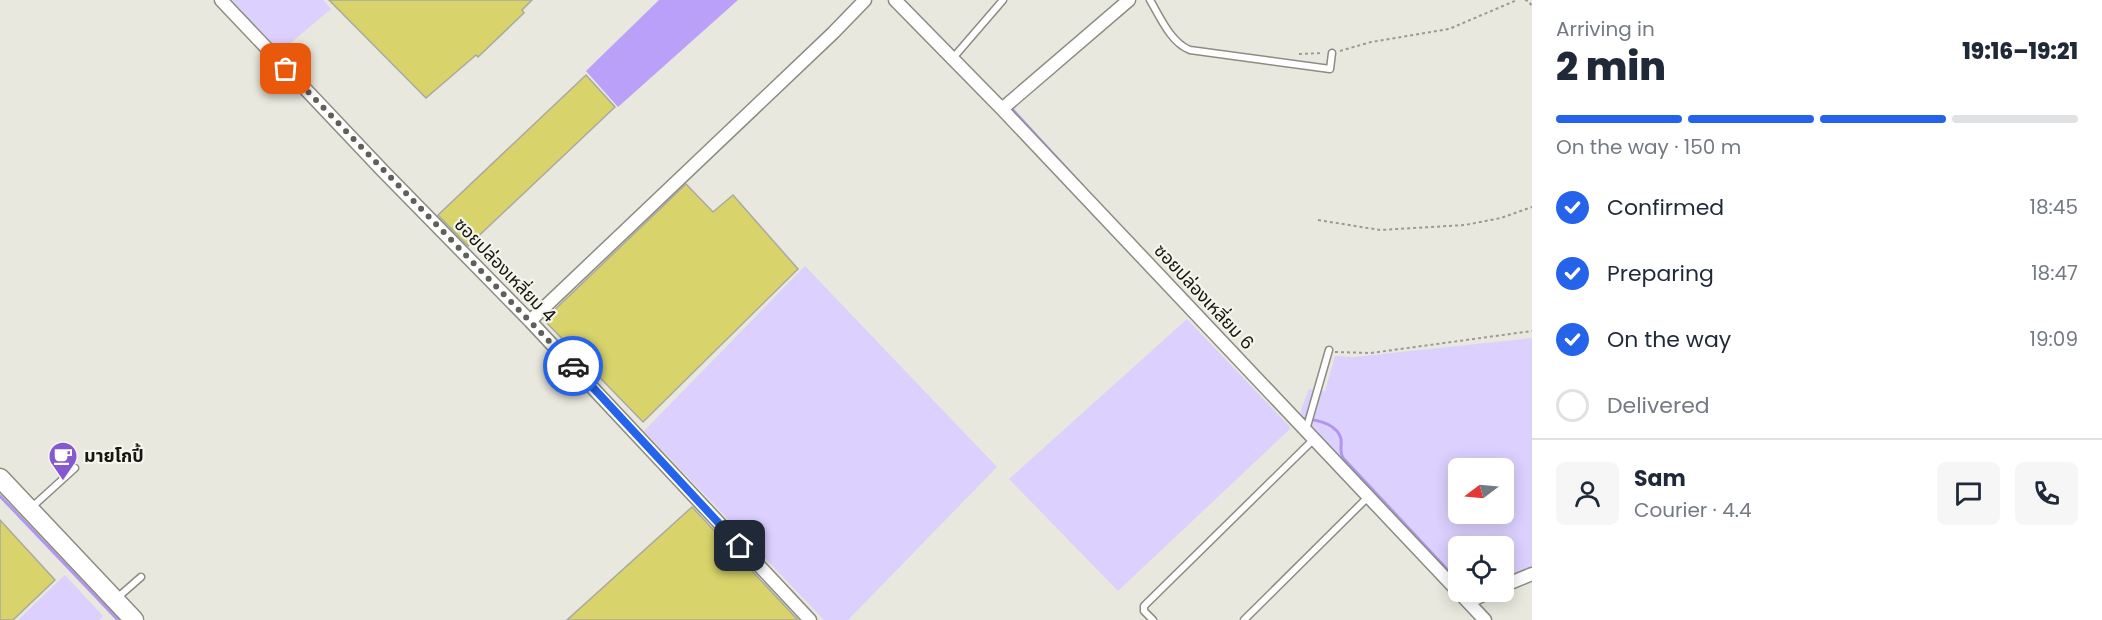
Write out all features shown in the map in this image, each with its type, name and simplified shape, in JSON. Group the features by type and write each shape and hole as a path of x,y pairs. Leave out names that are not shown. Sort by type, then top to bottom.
{"street":[{"name":"ซอยปล่องเหลี่ยม 4","path":"221,0 383,171 530,321 810,620"},
{"path":"530,321 865,0"},
{"name":"ซอยปล่องเหลี่ยม 6","path":"895,0 1002,109 1448,581"},
{"path":"1002,109 1129,0"},
{"path":"0,478 29,509 121,594 134,620"},
{"path":"1514,581 1532,574"},
{"name":"ซอยปล่องเหลี่ยม 6","path":"1468,602 1485,620"}],"lane":[{"path":"953,59 1003,0"},
{"path":"1150,0 1176,40 1184,48 1190,50 1330,69 1332,53"},
{"path":"1153,620 1144,611 1144,606 1309,436 1328,352"},
{"path":"29,509 75,468"},
{"path":"1244,620 1368,497"},
{"path":"121,594 141,577"}],"path":[{"path":"1299,54 1332,53 1371,42 1449,29 1517,0"},
{"path":"1525,0 1529,1 1532,8"},
{"path":"1318,220 1380,230 1454,226 1501,218 1532,207"},
{"path":"1328,352 1371,353 1532,331"}],"shaded area":[{"path":"232,0 323,0 331,9 279,53"},
{"path":"659,0 738,0 618,107 586,71"},
{"path":"805,266 997,467 848,620 824,620 644,431"},
{"path":"1187,319 1291,428 1118,591 1009,479"},
{"path":"1532,338 1532,567 1514,575 1514,536 1448,536 1448,577 1309,430 1300,413 1309,389 1325,391 1335,356 1354,357"},
{"path":"65,575 103,616 99,620 18,620"}],"building":[{"path":"329,0 532,0 522,10 524,13 478,57 476,55 426,98"},
{"path":"586,75 615,107 468,246 438,215"},
{"path":"686,184 713,212 733,195 798,269 643,422 544,320"},
{"path":"692,507 798,620 567,620"},
{"path":"0,520 55,580 13,620 0,620"}],"waterway":[{"path":"1012,109 1082,185"},
{"path":"1299,418 1324,422 1339,433 1343,458 1448,570"},
{"path":"0,496 118,620"}],"way so far":[{"path":"286,69 573,366"}],"place":[{"name":"มายโกปี้","path":"63,482"}],"route":[{"path":"573,366 740,546"}]}
